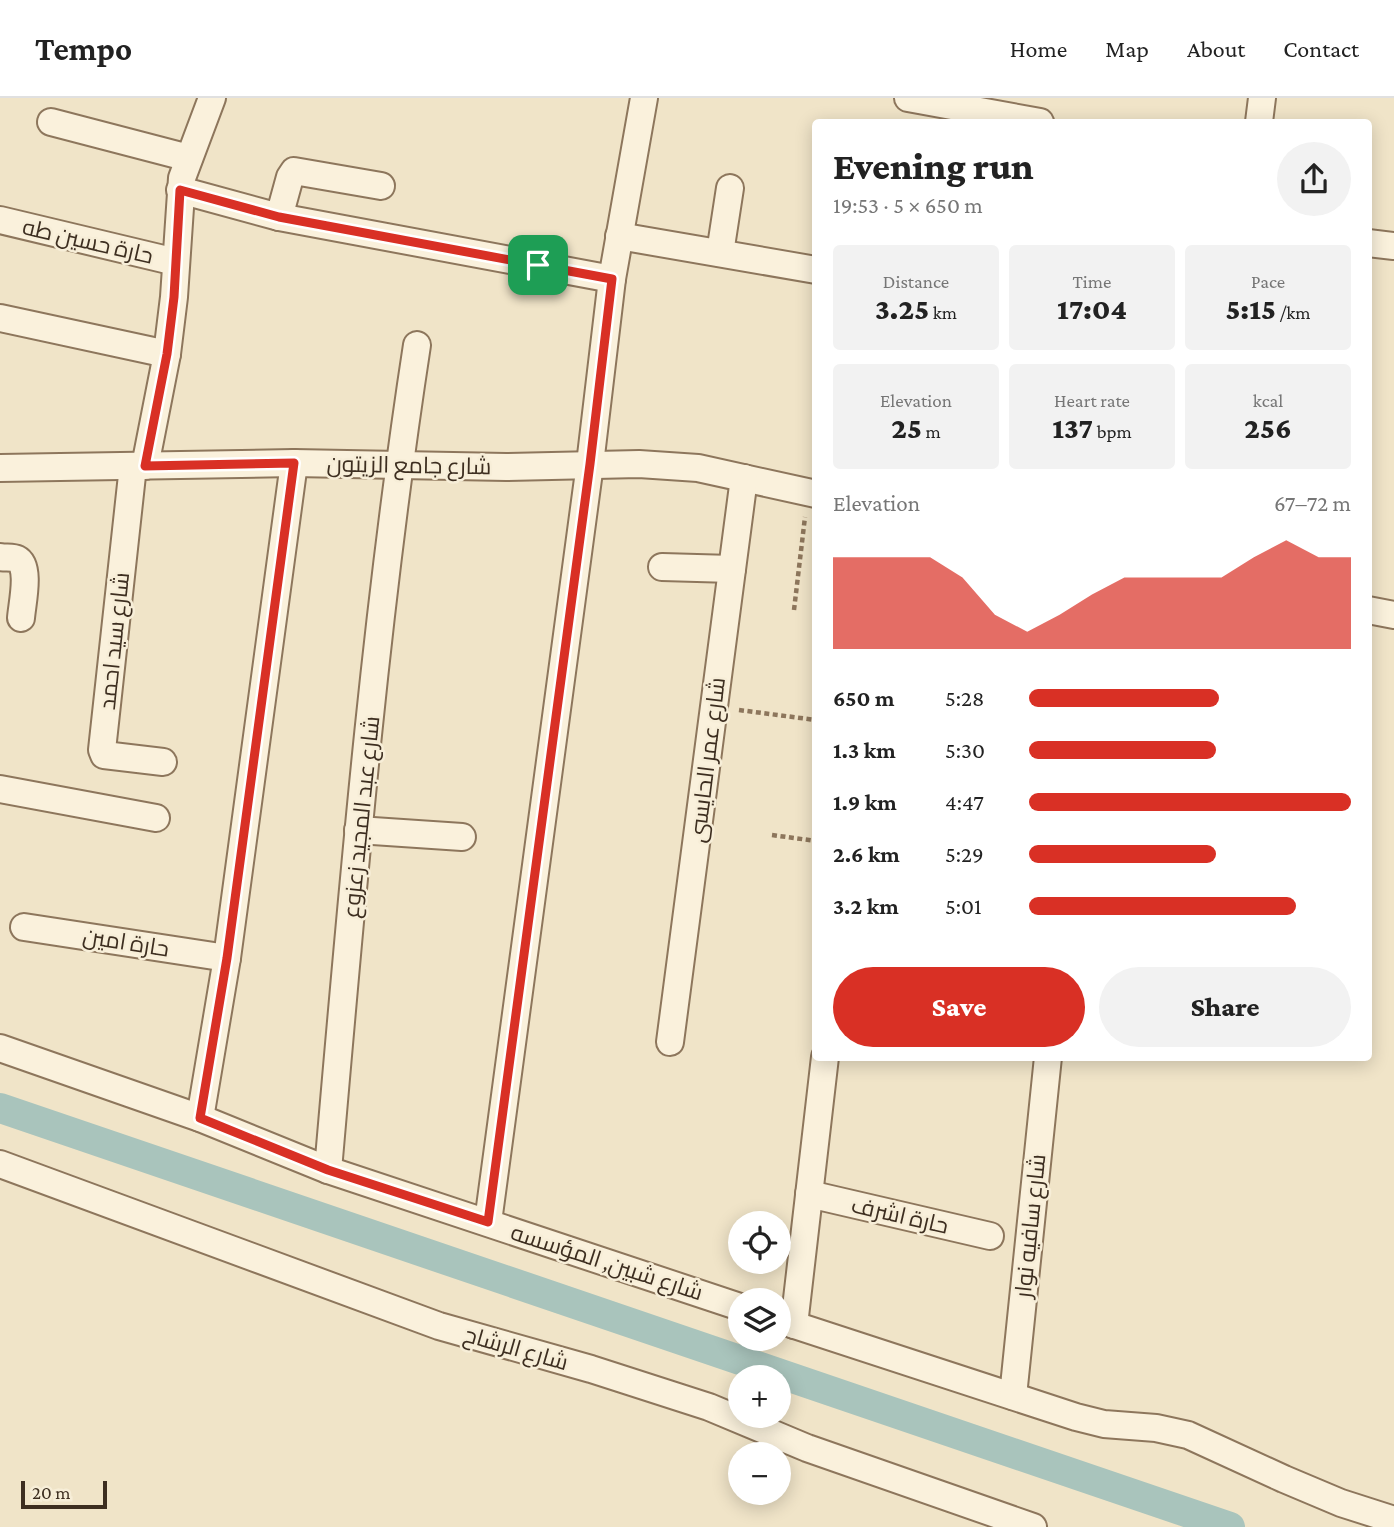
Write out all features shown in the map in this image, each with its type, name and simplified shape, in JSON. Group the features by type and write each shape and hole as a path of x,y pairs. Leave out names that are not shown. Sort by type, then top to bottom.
{"street":[{"path":"139,466 167,354 180,190 212,98"},
{"path":"488,1222 590,464 612,279 644,98"},
{"path":"908,98 1024,119"},
{"path":"1259,119 1262,98"},
{"path":"51,122 189,158"},
{"path":"279,217 294,171 381,186"},
{"path":"720,253 730,188"},
{"path":"180,190 279,217 612,279"},
{"name":"حارة حسين طه","path":"0,220 176,262"},
{"path":"620,236 812,269"},
{"path":"1372,243 1394,246"},
{"path":"1,320 167,354"},
{"name":"شارع عبد المجيد زعزوع","path":"328,1170 358,830 399,465 417,345"},
{"path":"200,1118 227,958 294,463"},
{"name":"شارع جامع الزيتون","path":"0,468 294,463 506,467 590,464 698,468 812,493"},
{"name":"شارع سيد احمد","path":"139,466 102,750 104,755 163,762"},
{"name":"شارع عمر الحايسى","path":"670,1042 744,478"},
{"path":"0,557 17,559 24,566 21,618"},
{"path":"662,567 732,569"},
{"path":"1372,611 1394,615"},
{"path":"0,789 156,818"},
{"path":"358,830 462,837"},
{"name":"حارة امين","path":"24,927 227,958"},
{"name":"شارع شبين, المؤسسه","path":"0,1048 200,1118 328,1170 728,1303"},
{"path":"791,1294 809,1194 825,1061"},
{"name":"شارع سافيه نوار","path":"1013,1396 1048,1061"},
{"name":"شارع الرشاح","path":"0,1164 439,1326 591,1368 709,1407 807,1448 1033,1527"},
{"name":"حارة اشرف","path":"809,1194 990,1236"},
{"path":"791,1324 1104,1424 1156,1428 1188,1435 1341,1503 1394,1520"}],"path":[{"path":"794,610 812,493"},
{"path":"714,707 812,719"},
{"path":"772,835 812,840"}],"waterway":[{"path":"0,1108 1230,1527"}],"route":[{"path":"180,190 279,217 538,265 612,279 590,464 488,1222 328,1170 200,1118 227,958 294,463 145,466 167,354 174,297 180,190"}]}
